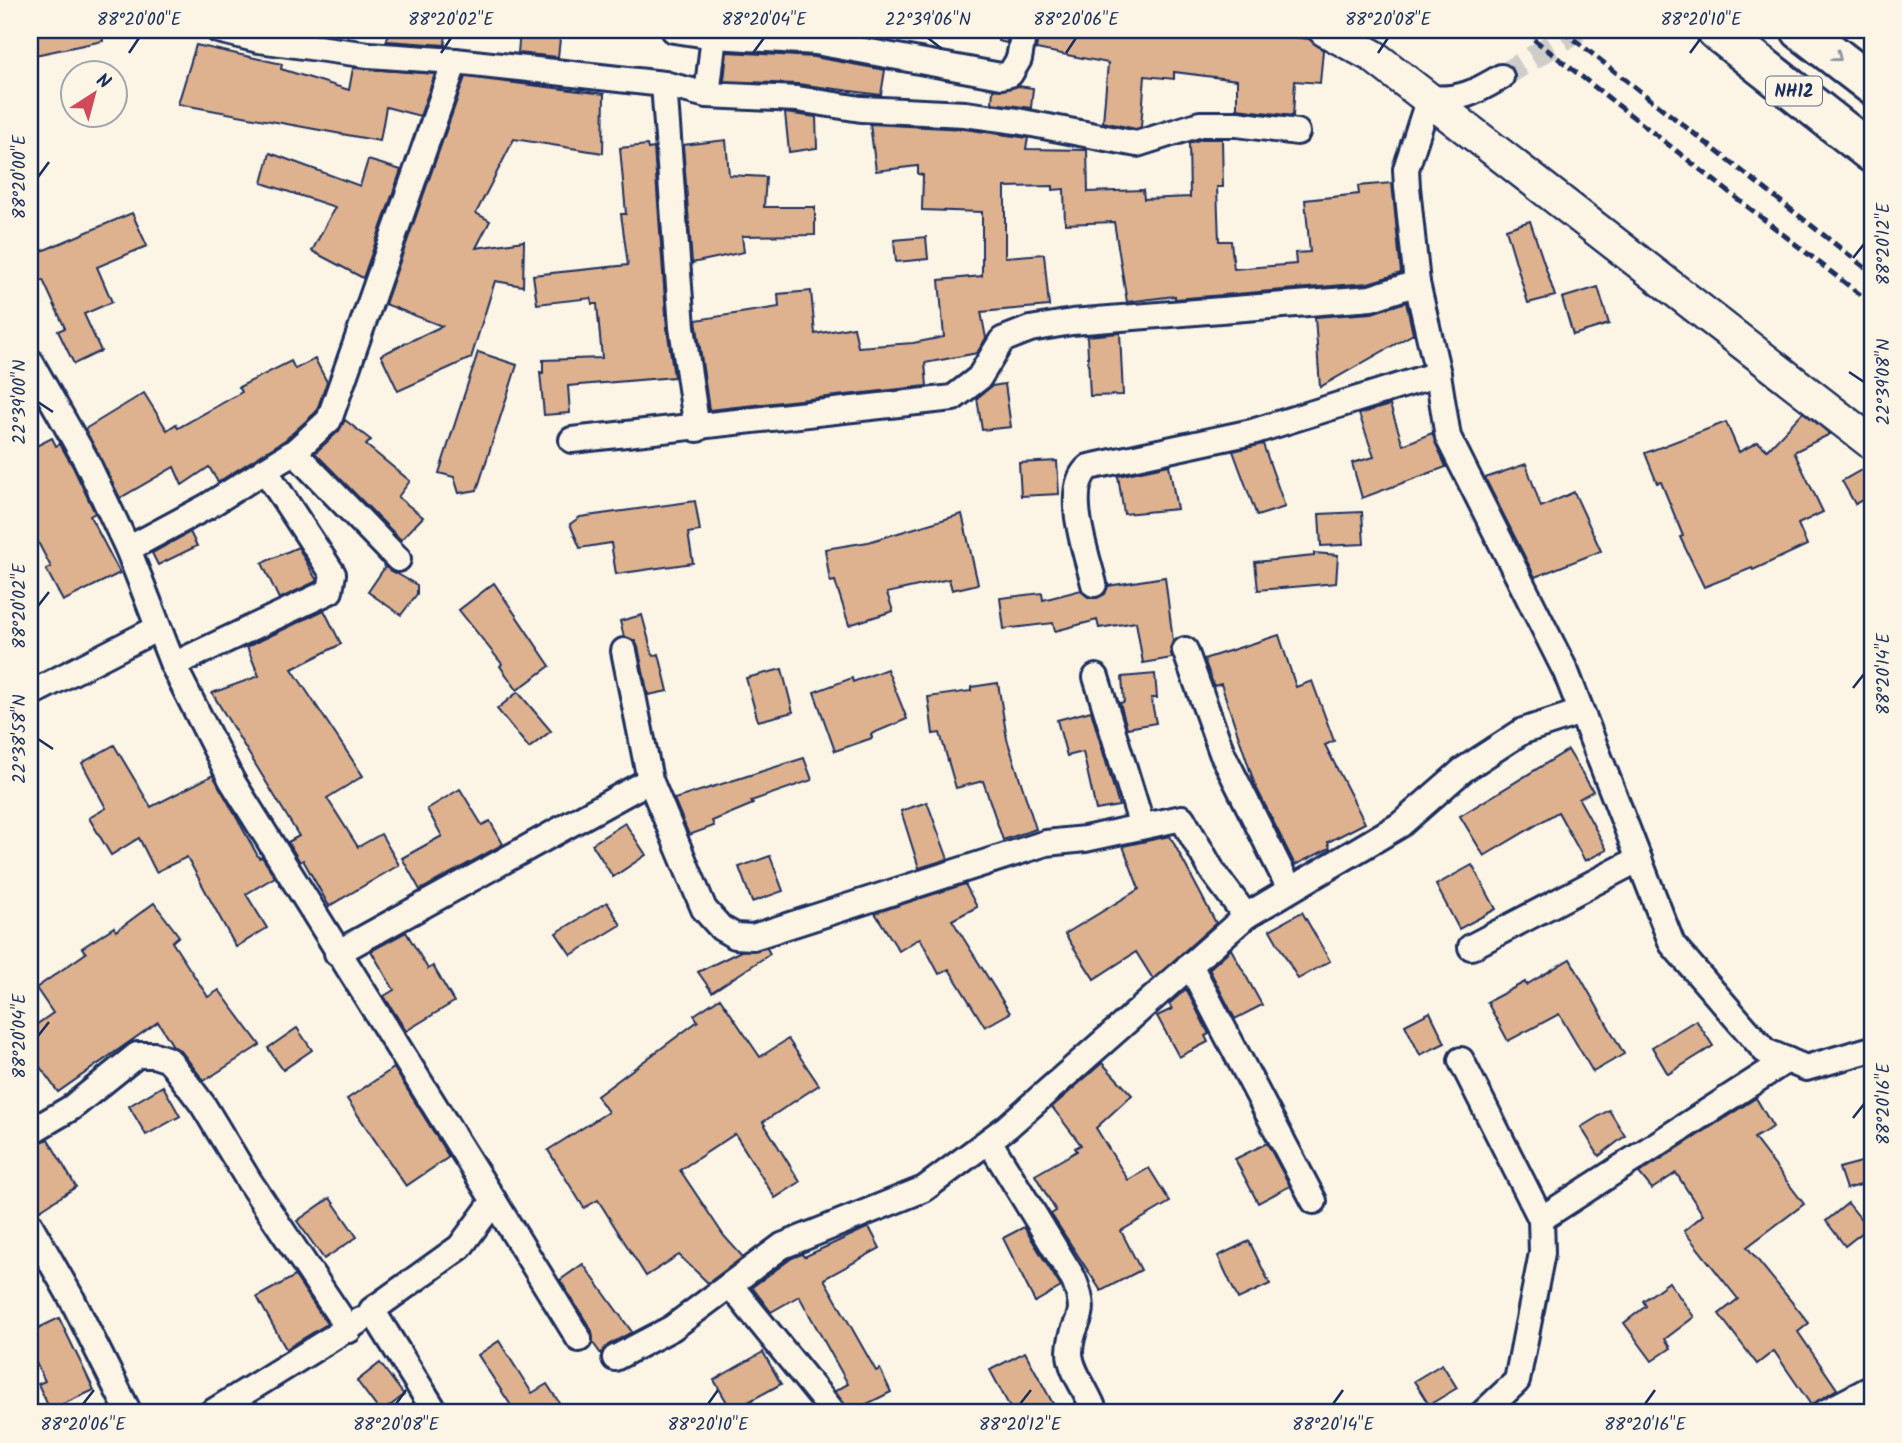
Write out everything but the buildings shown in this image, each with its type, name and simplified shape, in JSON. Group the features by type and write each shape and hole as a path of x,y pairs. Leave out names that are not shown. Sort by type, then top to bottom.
{"highway":[{"name":"NH12","path":"1716,30 1872,153"},
{"name":"NH12","path":"1801,30 1872,85"}],"street":[{"path":"218,30 259,40 369,55 454,61 664,84 707,95 797,99 861,109 965,114 1017,121 1137,145 1200,124 1237,124 1297,132"},
{"path":"674,30 715,36 816,42 1001,76 1010,74 1019,59 1024,30"},
{"path":"1325,30 1373,55 1872,443"},
{"path":"707,95 715,36"},
{"path":"128,549 208,506 294,452 321,430 335,409 385,255 454,61"},
{"path":"1429,98 1452,100 1469,96 1502,77"},
{"path":"664,84 682,327 697,429"},
{"path":"1429,98 1406,169 1417,284 1438,374 1448,437 1566,672 1672,944 1765,1051 1806,1068 1872,1049"},
{"path":"572,440 697,429 954,398 979,377 1002,340 1030,329 1072,322 1371,298 1417,284"},
{"path":"30,360 86,460 128,549 173,665 232,781 579,1339"},
{"path":"1094,584 1080,525 1077,494 1082,473 1089,467 1252,432 1438,374"},
{"path":"294,452 398,559"},
{"path":"173,665 330,591 333,574 265,470"},
{"path":"30,694 158,628"},
{"path":"1185,650 1222,753 1290,889"},
{"path":"624,651 650,780 704,909 721,928 736,936 753,937 790,926 1046,843 1085,839 1182,818 1213,872 1246,916"},
{"path":"1096,677 1142,826"},
{"path":"615,1358 672,1328 782,1246 924,1189 989,1141 1246,916 1400,825 1463,770 1523,732 1581,712"},
{"path":"337,953 650,780"},
{"path":"1471,947 1639,859"},
{"path":"1190,965 1314,1201"},
{"path":"30,1132 71,1108 137,1055 154,1055 169,1060 204,1105 249,1181 349,1330"},
{"path":"1461,1060 1541,1219 1542,1253 1517,1381 1483,1413"},
{"path":"1541,1219 1787,1060"},
{"path":"989,1141 1080,1296 1083,1310 1070,1353 1095,1413"},
{"path":"211,1413 349,1330 372,1310 460,1247 494,1201"},
{"path":"30,1225 72,1299 129,1413"},
{"path":"730,1285 834,1413"},
{"path":"372,1310 436,1413"},
{"path":"1824,1413 1872,1388"}],"tunnel":[{"path":"1501,77 1578,30"}],"railway":[{"path":"1522,30 1872,304"},
{"path":"1562,30 1872,273"}]}
